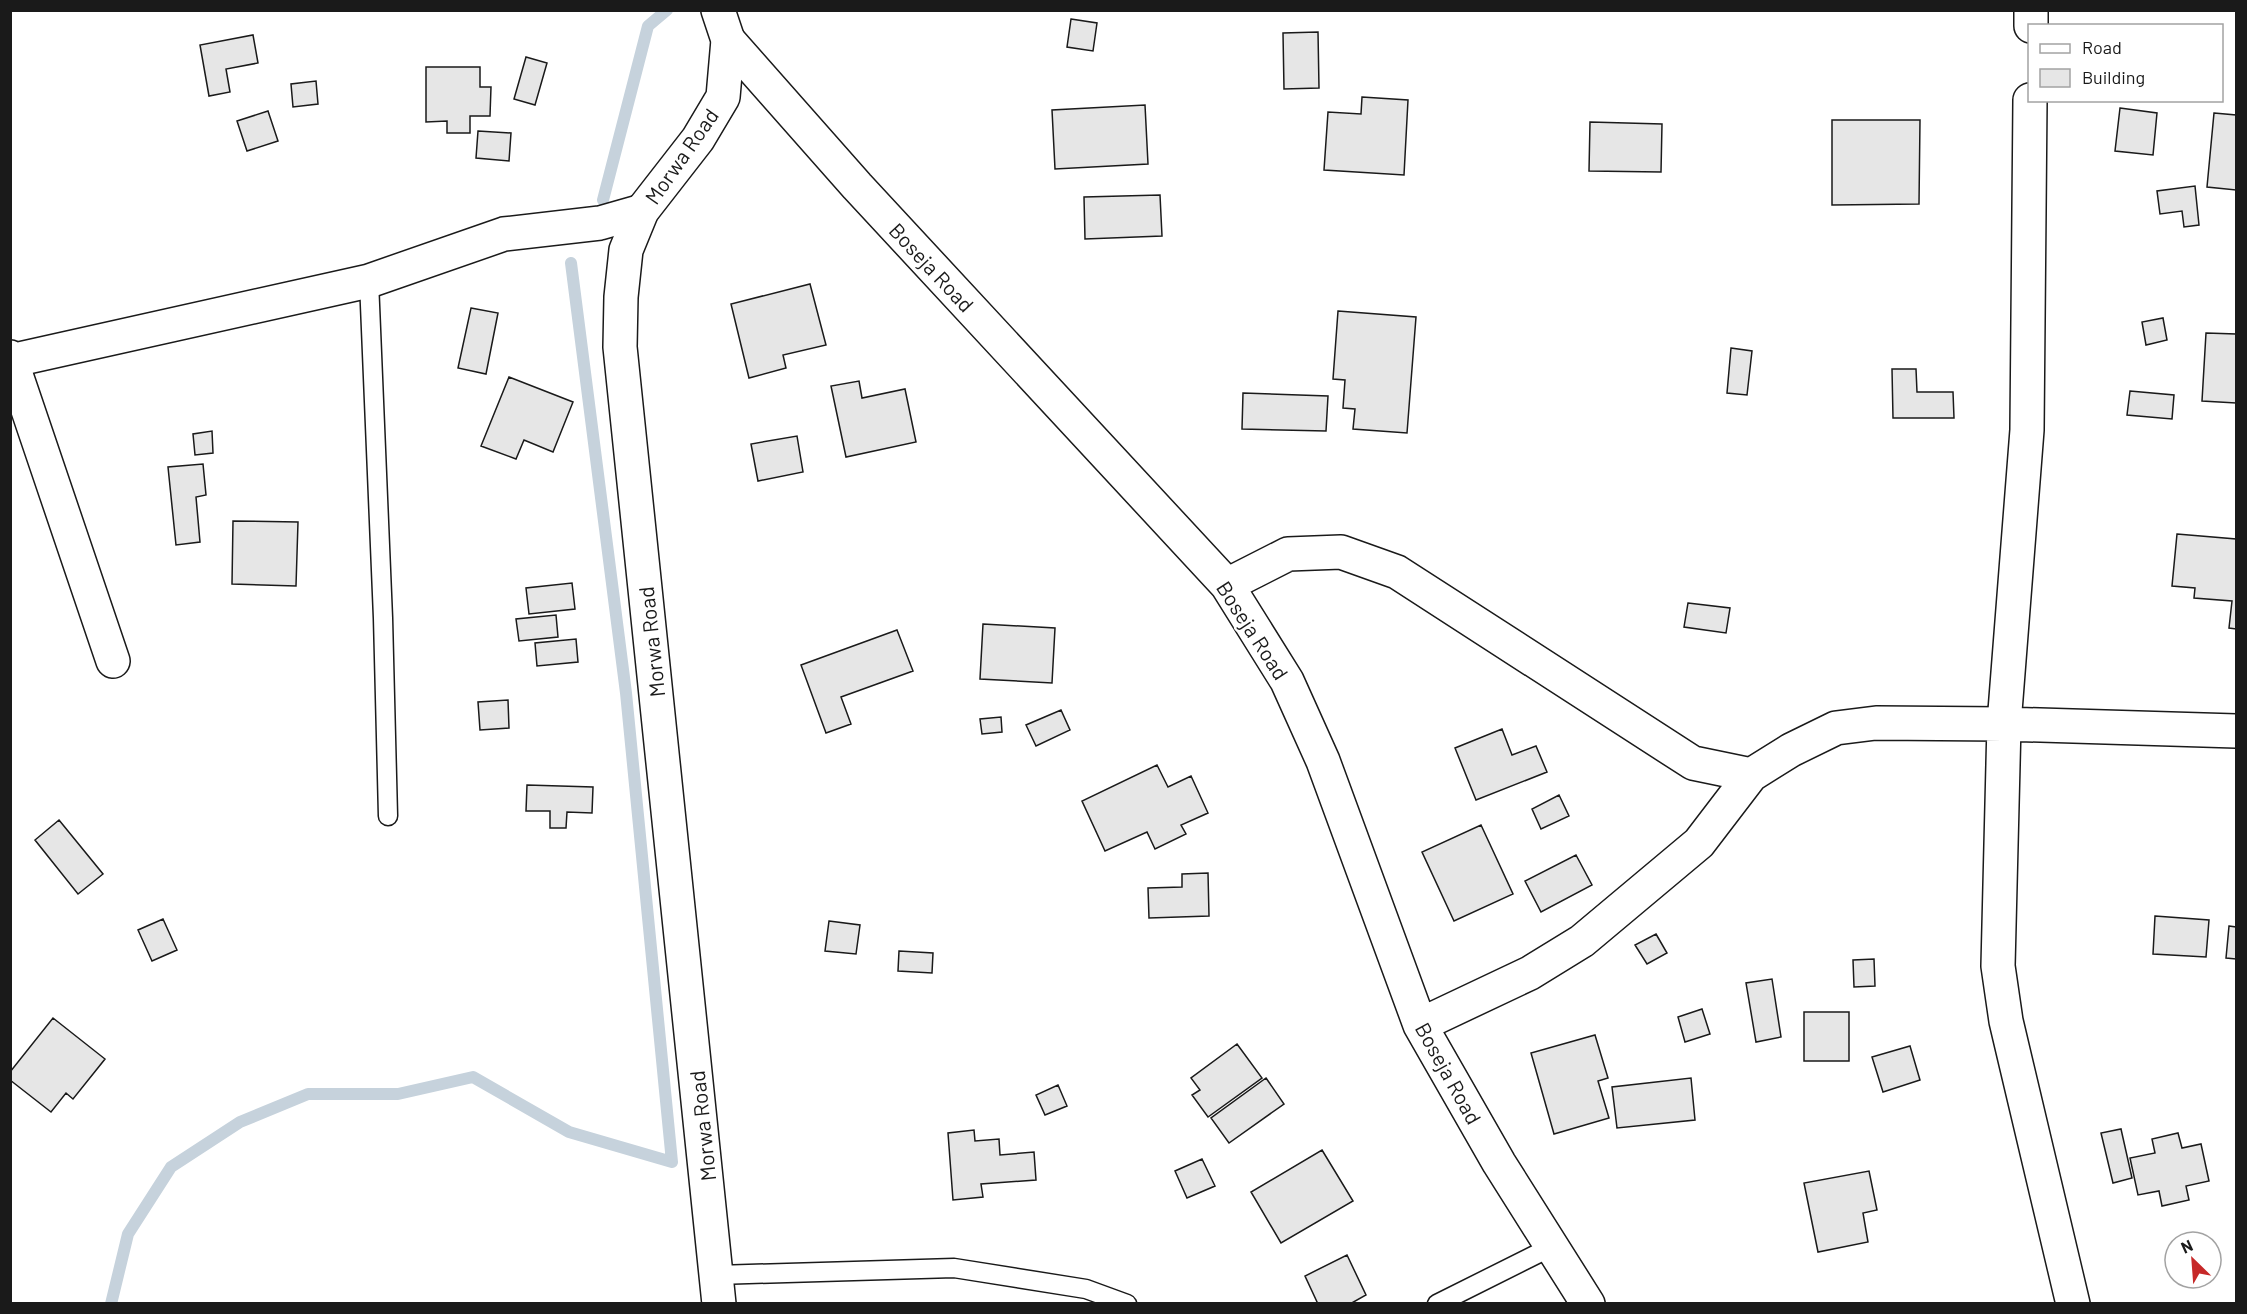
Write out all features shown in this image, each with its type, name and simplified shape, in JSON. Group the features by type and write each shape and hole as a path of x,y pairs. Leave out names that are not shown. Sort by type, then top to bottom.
{"street":[{"name":"Morwa Road","path":"718,1289 620,347 621,297 626,250 642,211 698,139 723,97 723,25"},
{"name":"Boseja Road","path":"723,25 857,186 1227,585 1287,681 1323,761 1420,1025 1551,1247 1588,1304"},
{"path":"2030,102 2027,430 2004,724 2000,992 2073,1304"},
{"path":"113,661 11,360 369,281 504,234 600,223 642,211"},
{"path":"1227,585 1288,554 1341,552 1397,572 1693,763 1751,775"},
{"path":"1420,1025 1530,973 1582,941 1699,843 1751,775 1791,750 1836,728 1876,723 2004,724 2236,731"}],"lane":[{"path":"369,281 383,618 388,816"},
{"path":"1437,1304 1551,1247"},
{"path":"718,1289 954,1268 1086,1289 1128,1304"}],"building":[{"path":"1071,19 1097,23 1093,51 1067,47"},
{"path":"1318,32 1319,88 1284,89 1283,33"},
{"path":"253,35 258,63 226,69 230,92 209,96 200,45"},
{"path":"526,57 547,63 535,105 514,99"},
{"path":"426,67 480,67 480,87 491,87 490,116 470,116 470,133 447,133 447,121 426,122"},
{"path":"316,81 318,104 293,107 291,84"},
{"path":"1362,97 1408,100 1404,175 1324,170 1328,112 1361,114"},
{"path":"1145,105 1148,164 1055,169 1052,110"},
{"path":"2120,108 2157,113 2153,155 2115,151"},
{"path":"268,111 278,141 247,151 237,121"},
{"path":"2214,113 2236,115 2236,190 2207,187"},
{"path":"1832,120 1920,120 1919,204 1832,205"},
{"path":"1590,122 1662,124 1661,172 1589,171"},
{"path":"478,131 511,133 509,161 476,158"},
{"path":"2195,186 2199,225 2184,227 2182,211 2160,214 2157,191"},
{"path":"1160,195 1162,236 1085,239 1084,197"},
{"path":"810,284 826,345 783,355 786,368 749,378 731,304"},
{"path":"471,308 498,313 486,374 458,368"},
{"path":"1338,311 1416,317 1407,433 1353,429 1355,409 1343,408 1345,380 1333,379"},
{"path":"2163,318 2167,340 2146,345 2142,322"},
{"path":"2206,333 2236,334 2236,403 2202,401"},
{"path":"1731,348 1752,351 1747,395 1727,393"},
{"path":"1892,369 1916,369 1917,392 1953,392 1954,418 1893,418"},
{"path":"509,377 573,402 553,452 524,440 516,459 481,446"},
{"path":"859,381 862,398 905,389 916,442 846,457 831,386"},
{"path":"2130,391 2174,395 2172,419 2127,415"},
{"path":"1243,393 1328,396 1326,431 1242,429"},
{"path":"212,431 213,453 195,455 193,434"},
{"path":"797,436 803,472 758,481 751,444"},
{"path":"203,464 206,495 196,497 200,542 176,545 168,467"},
{"path":"233,521 298,522 296,586 232,584"},
{"path":"2177,534 2236,539 2236,629 2229,628 2232,601 2194,598 2195,588 2172,586"},
{"path":"572,583 575,609 529,614 526,588"},
{"path":"1688,603 1730,608 1726,633 1684,627"},
{"path":"556,615 558,637 519,641 516,619"},
{"path":"983,624 1055,628 1052,683 980,679"},
{"path":"897,630 913,671 841,697 851,724 826,733 801,665"},
{"path":"576,639 578,662 537,666 535,643"},
{"path":"508,700 509,728 480,730 478,702"},
{"path":"1061,710 1070,730 1036,746 1026,725"},
{"path":"1001,717 1002,732 982,734 980,719"},
{"path":"1502,729 1512,755 1536,746 1547,772 1476,800 1455,748"},
{"path":"1157,765 1168,787 1191,776 1208,813 1181,825 1186,834 1155,849 1147,832 1105,851 1082,801"},
{"path":"527,785 593,787 592,813 567,812 566,828 550,828 550,811 526,811"},
{"path":"1559,795 1569,816 1541,829 1532,809"},
{"path":"59,820 103,874 78,894 35,840"},
{"path":"1481,825 1513,894 1454,921 1422,852"},
{"path":"1576,855 1592,885 1541,912 1525,881"},
{"path":"1208,873 1209,916 1149,918 1148,888 1182,887 1182,874"},
{"path":"2155,916 2209,920 2206,957 2153,954"},
{"path":"163,919 177,950 152,961 138,930"},
{"path":"829,921 860,925 856,954 825,951"},
{"path":"2229,926 2236,927 2236,959 2226,958"},
{"path":"1656,934 1667,953 1647,964 1635,945"},
{"path":"899,951 933,953 932,973 898,971"},
{"path":"1874,959 1875,986 1854,987 1853,960"},
{"path":"1772,979 1781,1037 1756,1042 1746,983"},
{"path":"1702,1009 1710,1034 1685,1042 1678,1017"},
{"path":"1804,1012 1849,1012 1849,1061 1804,1061"},
{"path":"53,1018 105,1059 73,1099 66,1093 51,1112 10,1080 10,1072"},
{"path":"1595,1035 1608,1078 1598,1081 1609,1118 1554,1134 1531,1053"},
{"path":"1237,1044 1262,1078 1208,1117 1192,1095 1200,1090 1191,1078"},
{"path":"1910,1046 1920,1080 1883,1092 1872,1057"},
{"path":"1266,1078 1284,1104 1229,1143 1211,1118"},
{"path":"1691,1078 1695,1120 1617,1128 1612,1087"},
{"path":"1058,1085 1067,1106 1045,1115 1036,1095"},
{"path":"2121,1129 2132,1178 2113,1183 2101,1133"},
{"path":"974,1130 975,1141 999,1139 1000,1155 1034,1152 1036,1180 981,1184 983,1197 953,1200 948,1133"},
{"path":"2178,1133 2182,1148 2201,1144 2209,1181 2186,1186 2189,1200 2162,1206 2159,1191 2138,1195 2130,1158 2155,1153 2152,1139"},
{"path":"1322,1150 1353,1201 1281,1243 1251,1192"},
{"path":"1202,1159 1215,1186 1187,1198 1175,1171"},
{"path":"1869,1171 1877,1210 1863,1213 1868,1242 1818,1252 1804,1183"},
{"path":"1347,1255 1366,1295 1350,1304 1318,1304 1305,1276"}],"waterway":[{"path":"603,200 648,26 667,10"},
{"path":"111,1304 128,1234 171,1167 240,1122 308,1094 398,1094 473,1077 569,1132 672,1162 626,693 571,263"}]}
